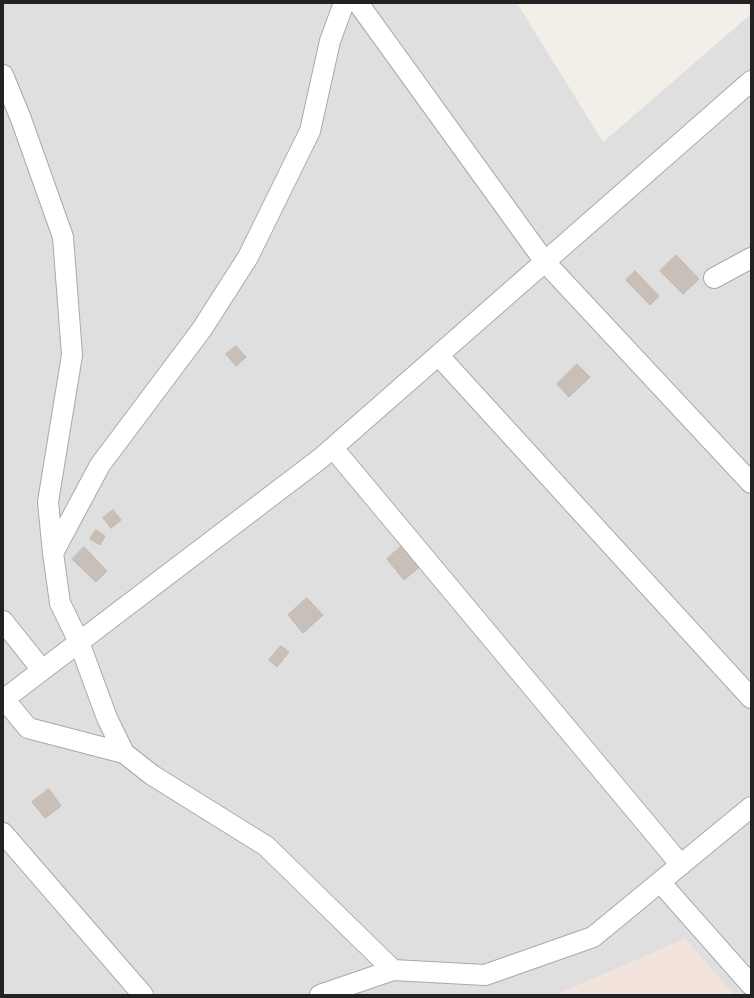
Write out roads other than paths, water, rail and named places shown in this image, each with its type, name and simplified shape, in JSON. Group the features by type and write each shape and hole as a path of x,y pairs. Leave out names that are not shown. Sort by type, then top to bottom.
{"street":[{"path":"54,553 100,465 202,329 248,256 310,131 330,41 344,3"},
{"path":"358,3 545,262 751,483"},
{"path":"3,75 21,119 63,237 72,355 48,502 60,602 79,642 107,718 124,753"},
{"path":"393,970 266,846 152,775 124,753 28,728 3,700 321,458 751,81"},
{"path":"714,278 751,258"},
{"path":"438,356 751,698"},
{"path":"333,448 681,865"},
{"path":"3,621 42,670"},
{"path":"320,995 393,970 484,975 593,936 751,807"},
{"path":"3,833 143,995"},
{"path":"660,882 751,985"}]}
